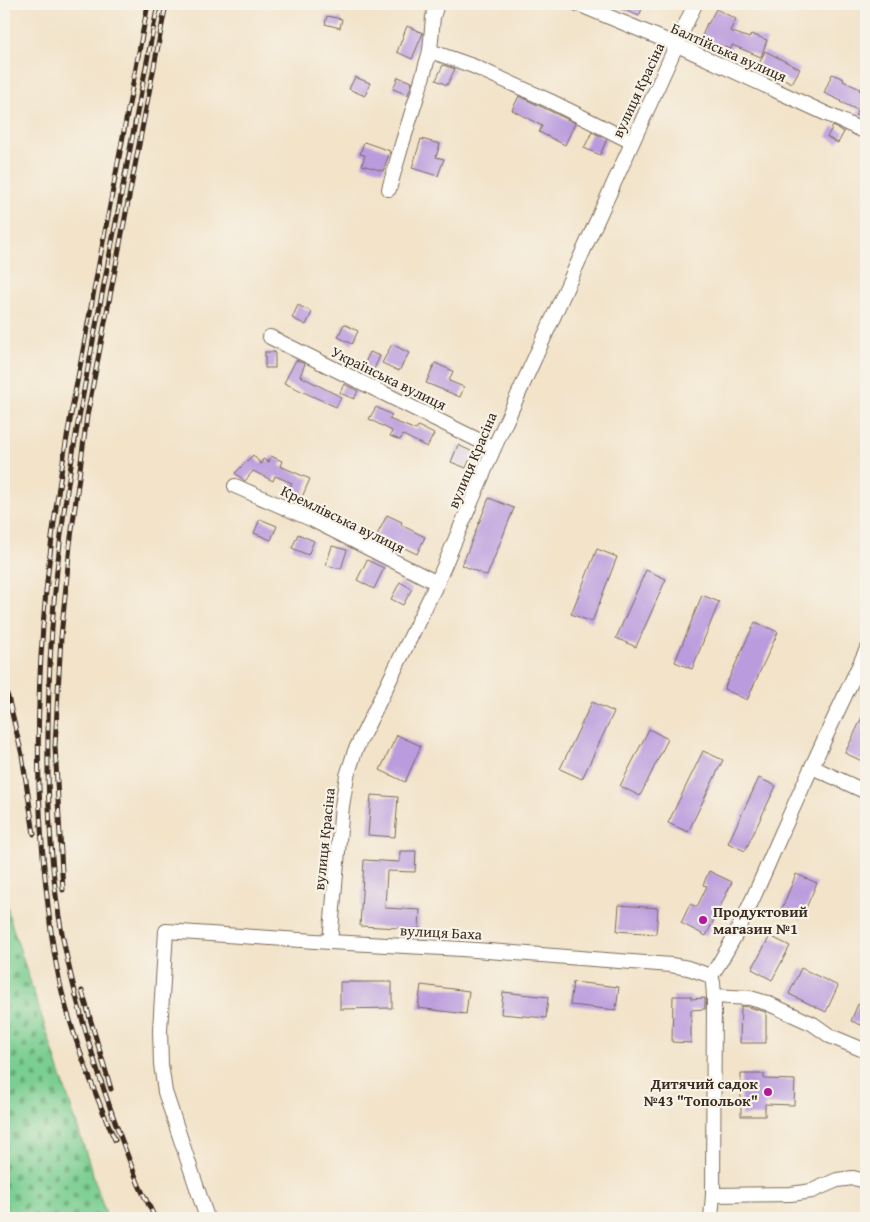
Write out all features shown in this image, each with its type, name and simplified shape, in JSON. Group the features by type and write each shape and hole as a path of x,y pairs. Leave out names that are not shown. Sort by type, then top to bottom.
{"street":[{"path":"390,189 430,51 433,17 437,4"},
{"name":"Балтійська вулиця","path":"578,4 677,45 866,132"},
{"name":"вулиця Красіна","path":"330,942 342,806 347,776 355,751 437,583 494,448 695,4"},
{"path":"430,51 472,66 550,101 632,142"},
{"name":"Українська вулиця","path":"270,337 494,448"},
{"name":"Кремлівська вулиця","path":"235,486 313,520 437,583"},
{"path":"711,1218 713,1195 714,996 711,976 742,923 866,650"},
{"path":"812,767 866,792"},
{"name":"вулиця Баха","path":"207,1218 165,1092 161,1064 160,1030 166,931 462,949 672,965 711,976"},
{"path":"714,996 750,998 767,1002 813,1024 830,1036 866,1051"},
{"path":"713,1195 791,1194 812,1191 837,1180 853,1178 866,1180"}],"green space":[{"path":"4,886 9,916 107,1218 4,1218"}],"building":[{"path":"610,4 644,4 639,16"},
{"path":"716,9 736,19 730,31 749,38 751,34 767,40 761,57 732,45 731,49 701,39 707,23"},
{"path":"327,16 342,19 340,28 325,24"},
{"path":"407,26 423,33 412,59 397,52"},
{"path":"765,51 800,69 792,83 758,66"},
{"path":"443,65 455,69 447,85 436,80"},
{"path":"832,74 844,79 843,81 859,90 866,92 866,120 855,115 858,110 824,93"},
{"path":"355,77 370,83 365,96 349,89"},
{"path":"398,77 412,82 408,95 393,89"},
{"path":"519,96 575,123 565,145 539,132 542,126 512,110"},
{"path":"833,126 844,132 838,143 827,137"},
{"path":"592,132 607,139 600,155 584,148"},
{"path":"421,139 440,144 436,157 444,159 438,176 412,168"},
{"path":"364,142 390,151 383,171 362,165 365,155 360,154"},
{"path":"298,305 312,312 306,325 292,318"},
{"path":"344,324 358,331 352,344 338,337"},
{"path":"392,344 409,353 399,371 382,363"},
{"path":"265,352 275,352 275,368 265,368"},
{"path":"370,352 380,356 374,369 364,365"},
{"path":"296,360 305,364 300,376 341,397 336,407 284,383"},
{"path":"435,363 453,371 449,381 464,387 460,397 426,383"},
{"path":"344,384 358,391 354,399 340,393"},
{"path":"376,407 392,415 389,419 416,430 418,426 434,434 427,447 403,435 400,440 390,436 392,431 369,419"},
{"path":"458,445 473,452 466,468 451,462"},
{"path":"253,455 261,464 263,459 269,462 271,456 282,461 280,466 310,479 302,497 288,492 292,483 275,476 273,481 253,471 245,481 235,473"},
{"path":"489,498 514,508 487,576 462,565"},
{"path":"387,515 402,522 401,525 425,537 417,554 377,535"},
{"path":"260,519 277,526 271,540 254,533"},
{"path":"298,534 314,541 308,555 292,548"},
{"path":"332,546 347,550 341,569 326,565"},
{"path":"597,549 617,557 592,622 571,614"},
{"path":"367,560 384,568 374,589 357,580"},
{"path":"646,570 666,579 636,647 616,638"},
{"path":"400,582 412,589 403,605 391,599"},
{"path":"702,595 719,602 692,669 675,662"},
{"path":"755,622 778,632 747,700 724,689"},
{"path":"592,702 614,712 582,779 560,769"},
{"path":"866,709 866,763 845,753"},
{"path":"649,729 668,739 640,796 620,786"},
{"path":"397,735 421,746 405,782 380,770"},
{"path":"703,751 723,760 688,832 668,823"},
{"path":"759,778 776,786 745,851 728,843"},
{"path":"371,795 398,797 395,837 368,835"},
{"path":"400,851 416,851 415,872 387,871 385,908 420,910 419,929 360,926 364,860 400,862"},
{"path":"709,871 732,882 706,936 681,923 690,904 697,907 707,886 703,885"},
{"path":"796,874 817,883 801,919 781,911"},
{"path":"619,905 658,908 656,934 617,931"},
{"path":"770,936 790,946 772,980 752,969"},
{"path":"801,968 838,986 826,1012 789,994"},
{"path":"340,982 392,982 392,1008 340,1009"},
{"path":"573,982 619,987 616,1010 570,1005"},
{"path":"421,985 469,991 466,1014 418,1008"},
{"path":"503,992 548,997 546,1018 501,1014"},
{"path":"673,996 691,996 691,999 705,998 705,1009 691,1010 691,1043 672,1042"},
{"path":"858,1004 866,1007 866,1027 851,1021"},
{"path":"741,1006 766,1012 766,1043 740,1043"},
{"name":"Дитячий садок №43 \"Топольок\"","path":"741,1074 764,1074 764,1079 795,1080 794,1105 765,1104 765,1116 741,1116"}],"railway":[{"path":"115,1140 92,1086 79,1049 67,1011 56,964 41,830 38,736 39,689 46,594 64,455 148,4"},
{"path":"155,1218 139,1185 115,1122 75,994 61,928 53,871 49,812 48,740 53,609 68,487 85,385 158,4"},
{"path":"63,890 55,746 61,637 70,545 87,416 166,4"},
{"path":"4,687 22,755 34,834"},
{"path":"82,991 111,1089"}],"place":[{"name":"Продуктовий магазин №1","path":"703,920"},
{"name":"Дитячий садок №43 \"Топольок\"","path":"768,1092"}]}
